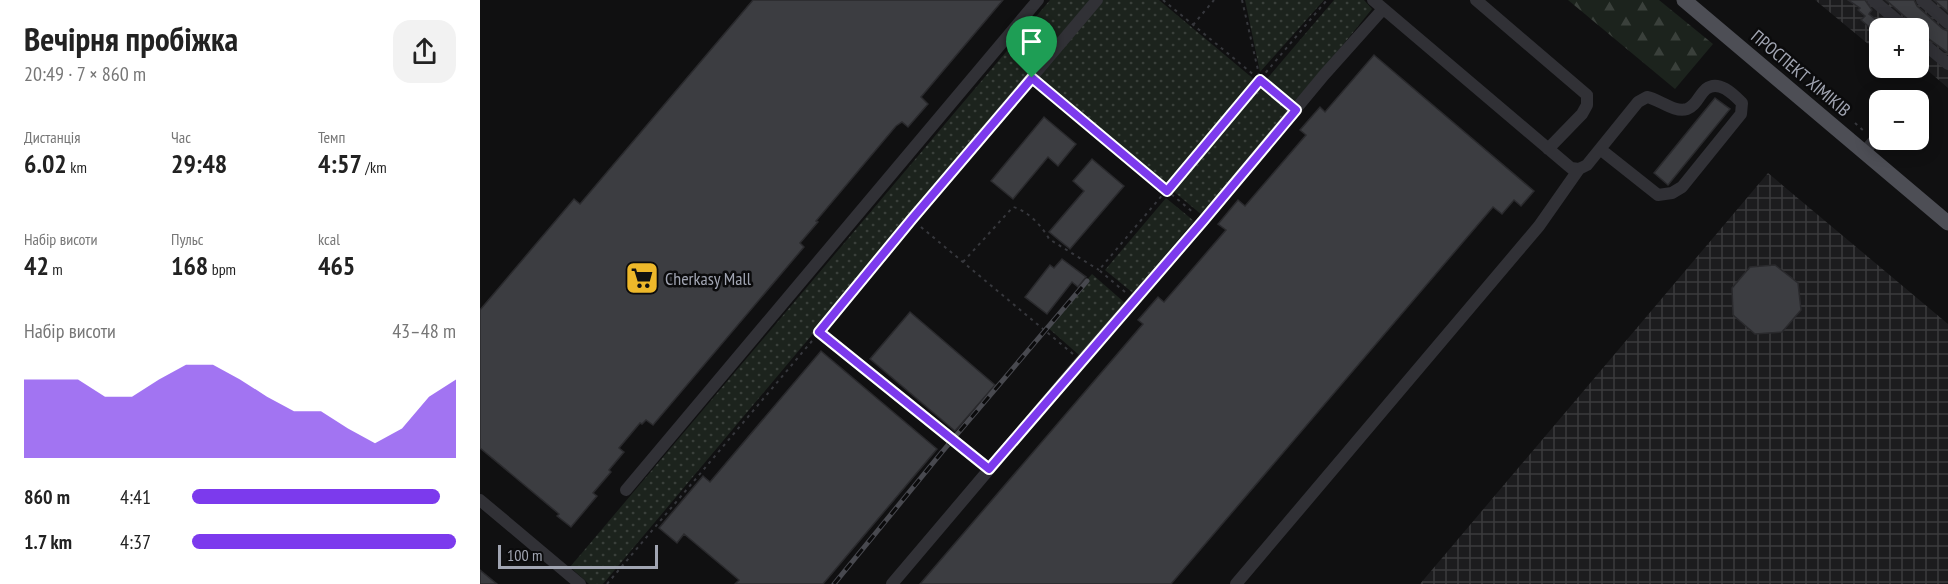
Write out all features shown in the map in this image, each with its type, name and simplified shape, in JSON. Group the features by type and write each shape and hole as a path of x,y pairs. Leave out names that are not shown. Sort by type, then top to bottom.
{"main road":[{"name":"ПРОСПЕКТ ХІМІКІВ","path":"1684,0 1948,223"}],"lane":[{"path":"626,490 1038,0"},
{"path":"989,469 819,332 1097,0"},
{"path":"1373,0 1571,168 1580,169"},
{"path":"1476,0 1587,95 1587,105 1582,114 1548,149"},
{"path":"1873,0 1894,18"},
{"path":"1922,0 1948,23"},
{"path":"892,584 1383,9"},
{"path":"1929,48 1948,64"},
{"path":"1236,584 1539,226 1580,169 1587,165 1638,102 1647,97 1678,109 1687,109 1699,99 1706,89 1715,86 1724,88 1742,103 1741,114 1682,187 1672,193 1658,195 1600,149"},
{"path":"1864,152 1869,146"},
{"path":"480,500 580,584"}],"path":[{"path":"1163,0 1296,110"},
{"path":"1193,25 1214,0"},
{"path":"1242,0 1260,80"},
{"path":"1099,270 1327,0"},
{"path":"1032,78 1203,221"},
{"path":"963,262 1013,207 1019,208 1045,231 1049,239 1099,270 1134,300"},
{"path":"912,219 1081,361"},
{"path":"607,584 819,332"}],"shaded area":[{"path":"1815,0 1948,0 1948,88 1929,72 1929,18 1869,18 1869,45"},
{"path":"1768,173 1948,324 1948,584 1420,584"}],"green space":[{"path":"1050,0 1093,0 603,584 589,584 570,567"},
{"path":"1103,0 1159,0 1256,81 1167,185 1037,79"},
{"path":"1245,0 1324,0 1260,72"},
{"path":"1334,0 1364,0 1372,9 1295,104 1266,80"},
{"path":"1568,0 1659,0 1713,44 1675,89"},
{"path":"1260,85 1290,109 1202,215 1173,191"},
{"path":"1166,198 1194,221 1133,293 1105,270"},
{"path":"1092,274 1125,303 1079,355 1046,326"}],"building":[{"name":"Cherkasy Mall","path":"753,0 1003,0 921,97 928,104 908,127 902,122 896,126 816,221 818,222 800,243 804,247 653,425 646,420 640,423 619,448 624,452 593,493 597,496 571,527 557,516 559,514 480,448 480,310 574,199 580,204"},
{"path":"1848,0 1865,0 1872,10 1869,14 1874,18 1869,18 1869,27 1861,20 1865,16 1858,10 1860,8"},
{"path":"1886,0 1914,0 1917,6 1948,31 1948,53 1929,39 1929,18 1906,18"},
{"path":"1934,0 1948,0 1948,12"},
{"path":"1374,55 1534,191 1521,206 1514,200 1502,214 1493,207 1171,584 920,584 1143,324 1138,320 1158,297 1164,302 1226,230 1218,224 1238,200 1245,206 1306,135 1300,130 1320,107 1325,112"},
{"path":"1715,98 1730,109 1668,185 1654,173"},
{"path":"1044,117 1076,144 1058,166 1048,157 1013,199 991,181"},
{"path":"1092,159 1124,186 1070,249 1049,232 1084,191 1073,181"},
{"path":"1062,259 1086,277 1078,287 1072,282 1047,314 1025,297 1050,265 1054,268"},
{"path":"1775,265 1798,283 1801,310 1782,332 1755,334 1733,315 1732,288 1750,267"},
{"path":"910,312 995,385 955,431 870,359"},
{"path":"821,351 937,449 823,584 735,584 739,580 684,534 677,543 659,528 703,476 710,482"},
{"path":"480,570 497,584 480,584"}],"railway":[{"path":"834,584 1087,281"}],"place":[{"name":"Cherkasy Mall","path":"642,278"}],"route":[{"path":"1032,78 1167,191 1260,80 1296,110 989,469 819,332 1032,78"}]}
